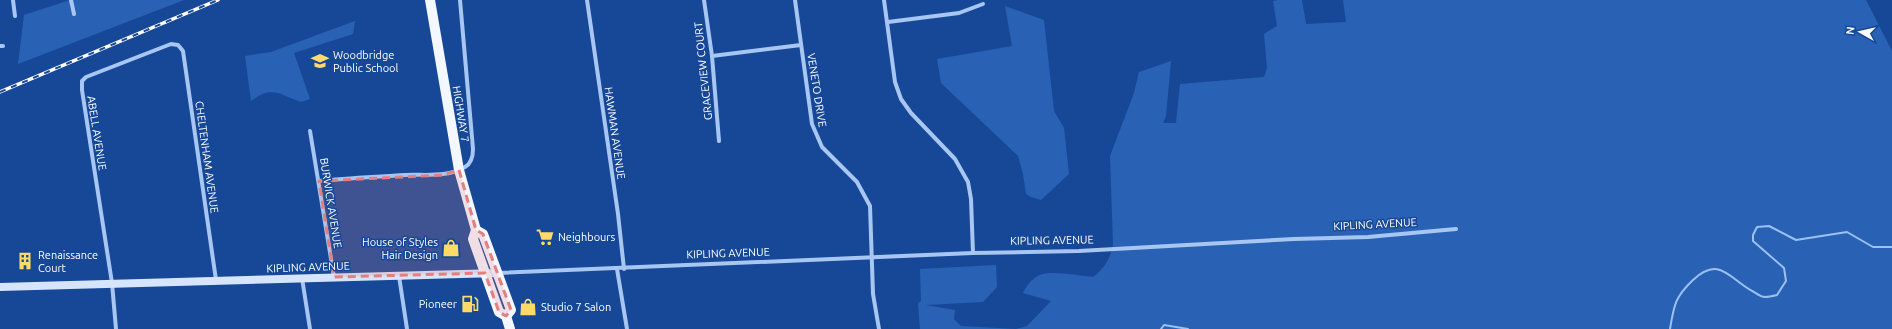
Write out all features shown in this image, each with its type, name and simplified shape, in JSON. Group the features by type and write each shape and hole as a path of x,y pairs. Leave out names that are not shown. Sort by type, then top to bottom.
{"main road":[{"name":"HIGHWAY 7","path":"430,0 458,170 476,230 473,238 499,312 506,316 510,329"},
{"name":"HIGHWAY 7","path":"476,230 483,234 511,310 506,316"}],"street":[{"path":"13,0 15,16"},
{"path":"71,0 74,14"},
{"path":"318,181 364,177 442,175 458,170 470,163 474,149 460,0"},
{"name":"HAWMAN AVENUE","path":"587,0 618,214 624,269"},
{"name":"GRACEVIEW COURT","path":"704,0 712,56 719,141"},
{"name":"VENETO DRIVE","path":"795,0 812,124 816,136 830,157 857,182 867,199 870,212 873,294 879,329"},
{"path":"884,0 896,82 901,99 911,113 955,159 968,182 971,192 974,253"},
{"path":"888,22 958,12 984,4"},
{"name":"CHELTENHAM AVENUE","path":"171,44 178,45 183,51 216,280"},
{"name":"ABELL AVENUE","path":"112,284 82,90 82,81 86,77 171,44"},
{"path":"712,56 801,45"},
{"name":"BURWICK AVENUE","path":"310,131 334,277"},
{"name":"KIPLING AVENUE","path":"0,287 216,280 485,274 872,259 974,253 1079,251 1294,239 1368,237 1456,229"},
{"path":"617,269 627,329"},
{"path":"399,276 407,329"},
{"path":"302,278 310,329"},
{"path":"112,284 116,329"}],"highlighted area":[{"path":"459,170 476,230 483,234 511,310 506,316 499,312 485,273 334,277 319,181 442,175"}],"shaded area":[{"path":"70,0 184,0 18,64 24,15"},
{"path":"1302,0 1306,24 1346,22 1343,0 1866,0 1892,51 1892,329 1016,329 1027,326 1051,301 1023,293 1032,280 1040,275 1051,273 1093,277 1104,267 1109,258 1113,244 1110,156 1134,93 1139,72 1171,61 1166,116 1163,123 1176,123 1180,84 1264,77 1267,68 1264,34 1277,26 1273,1"},
{"path":"1005,6 1044,20 1054,111 1064,128 1069,174 1041,200 1026,194 1018,156 941,83 937,59 1012,46"},
{"path":"355,21 353,34 294,53 310,99 301,102 276,92 270,92 258,96 251,101 245,56 271,52"},
{"path":"996,265 997,287 983,302 926,305 955,310 954,319 961,326 1016,329 920,329 918,303 921,301 920,269"}],"waterway":[{"path":"1670,329 1674,307 1682,291 1702,273 1710,270 1718,269 1724,272 1761,296 1766,297 1777,295 1786,281 1784,268 1753,241 1753,235 1757,227 1769,226 1796,240 1847,232 1873,247 1892,247"},
{"path":"1161,329 1164,325 1188,329"}],"railway":[{"path":"0,92 218,0"}],"place":[{"name":"Woodbridge Public School","path":"320,61"},
{"name":"Neighbours","path":"545,237"},
{"name":"House of Styles Hair Design","path":"451,248"},
{"name":"Renaissance Court","path":"25,261"},
{"name":"Pioneer","path":"470,304"},
{"name":"Studio 7 Salon","path":"528,307"}]}
